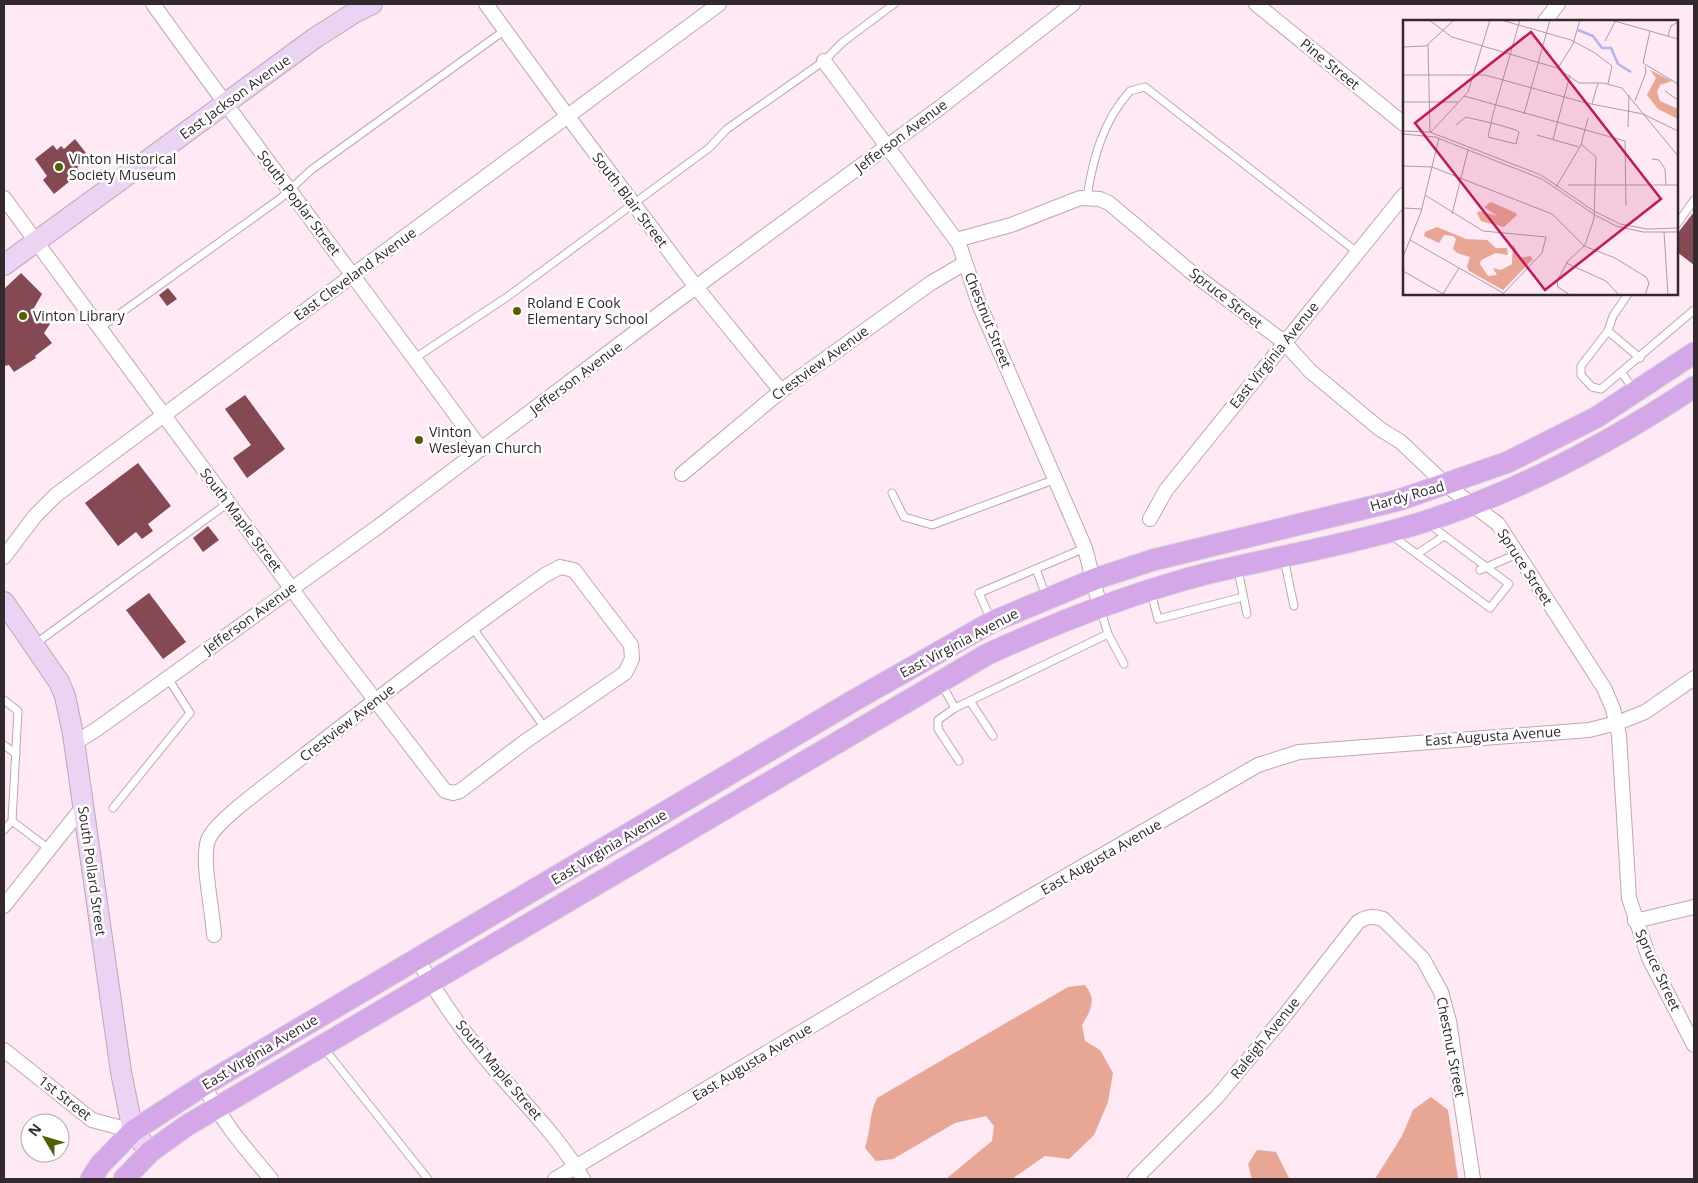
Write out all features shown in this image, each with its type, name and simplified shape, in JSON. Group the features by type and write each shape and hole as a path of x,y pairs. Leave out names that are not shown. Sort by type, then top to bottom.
{"main road":[{"name":"East Jackson Avenue","path":"4,265 315,38 364,5"},
{"name":"Hardy Road","path":"1094,579 1153,560 1399,500 1508,462 1559,438 1636,393 1694,353"},
{"name":"Hardy Road","path":"1100,607 1151,589 1387,532 1473,504 1536,478 1590,452 1694,387"},
{"name":"East Virginia Avenue","path":"90,1179 100,1165 133,1131 204,1085 861,697 992,622 1094,579"},
{"name":"South Pollard Street","path":"4,602 52,669 65,696 74,744 121,1072 133,1131 150,1152"},
{"name":"East Virginia Avenue","path":"124,1179 150,1152 186,1126 986,655 1032,634 1100,607"}],"street":[{"name":"South Poplar Street","path":"153,4 481,449"},
{"name":"South Blair Street","path":"486,4 696,287 781,390"},
{"name":"East Cleveland Avenue","path":"4,557 45,504 719,4"},
{"name":"Jefferson Avenue","path":"74,744 168,678 481,449 696,287 887,147 1073,4"},
{"name":"Pine Street","path":"1256,4 1403,123"},
{"path":"1546,20 1558,4"},
{"name":"Chestnut Street","path":"824,61 956,240 980,304 1085,548 1100,607"},
{"name":"East Virginia Avenue","path":"1150,519 1166,490 1403,196"},
{"path":"956,240 1011,225 1087,197"},
{"name":"Spruce Street","path":"1087,197 1100,199 1123,214 1192,272 1284,342 1310,371 1380,429 1401,442 1446,485 1498,524 1604,688 1617,723 1626,874 1635,921 1649,958 1694,1045"},
{"name":"South Maple Street","path":"4,198 228,503 445,791 452,793 460,791 545,728"},
{"name":"Crestview Avenue","path":"682,474 781,390 931,282 965,263"},
{"name":"Crestview Avenue","path":"214,935 205,858 208,838 214,828 375,700 472,627 545,575 560,567 574,570 631,645 632,659 625,673 545,728"},
{"name":"East Augusta Avenue","path":"555,1179 959,938 1258,765 1299,752 1589,730 1617,723 1645,712 1694,678"},
{"path":"4,906 82,808"},
{"path":"1635,921 1668,915 1694,907"},
{"name":"Raleigh Avenue","path":"1135,1179 1217,1097 1286,1014 1358,922 1366,917 1374,916 1383,919 1395,930"},
{"name":"Chestnut Street","path":"1395,930 1422,959 1441,992 1449,1021 1473,1179"},
{"name":"South Maple Street","path":"418,959 440,1000 495,1070 549,1129 583,1179"},
{"name":"1st Street","path":"4,1050 92,1120 133,1131"},
{"path":"204,1085 216,1110 271,1179"}],"lane":[{"path":"415,358 507,296 634,204 708,148 727,129 824,61 843,42 894,4"},
{"path":"100,328 289,191 311,170 505,30"},
{"path":"1087,197 1092,169 1109,120 1130,91 1145,87 1357,252"},
{"path":"1678,223 1694,200"},
{"path":"1627,295 1613,316 1608,331 1581,366 1581,375 1592,388 1601,389 1622,373 1694,310"},
{"path":"1608,331 1640,358"},
{"path":"1622,373 1636,393"},
{"path":"892,493 904,518 932,525 1056,479"},
{"path":"35,645 228,503"},
{"path":"1387,532 1460,582 1490,608 1510,584 1483,568 1425,521"},
{"path":"1417,554 1444,536"},
{"path":"992,622 979,593 1085,548"},
{"path":"1483,568 1516,554"},
{"path":"1283,556 1294,606"},
{"path":"1237,567 1247,614"},
{"path":"1036,569 1047,598"},
{"path":"1151,589 1158,619 1243,596"},
{"path":"1100,607 1108,634 1124,664"},
{"path":"472,627 545,728"},
{"path":"959,761 938,729 938,720 955,708 1108,634"},
{"path":"113,808 190,713 168,678"},
{"path":"940,682 955,708"},
{"path":"4,700 18,711 12,821 4,830"},
{"path":"970,701 993,736"},
{"path":"4,745 16,754"},
{"path":"12,821 49,849"},
{"path":"323,1047 428,1179"}],"shaded area":[{"path":"1085,985 1089,990 1092,1000 1088,1015 1082,1025 1085,1041 1100,1050 1113,1073 1108,1102 1094,1135 1069,1159 1045,1156 1012,1179 946,1179 992,1141 994,1126 986,1116 955,1123 893,1159 876,1161 865,1148 877,1098 1068,987"},
{"path":"1431,1097 1448,1110 1458,1179 1375,1179 1402,1136 1413,1110"},
{"path":"1257,1150 1276,1152 1289,1178 1295,1179 1252,1179 1248,1164"}],"building":[{"name":"Vinton Historical Society Museum","path":"75,139 86,153 77,160 81,165 77,168 81,172 54,194 43,180 47,176 35,159 53,145 57,150 61,146 64,149"},
{"path":"1694,212 1694,265 1678,253 1678,233"},
{"name":"Vinton Library","path":"21,273 42,294 34,308 50,324 44,333 52,343 35,356 36,358 14,372 9,365 4,366 4,289"},
{"path":"168,288 177,299 167,306 159,295"},
{"path":"245,395 285,449 247,478 233,458 251,445 225,409"},
{"path":"138,463 171,506 148,524 153,531 142,539 136,532 118,546 85,503"},
{"path":"208,526 219,540 203,552 193,538"},
{"path":"149,593 186,642 163,659 126,610"}],"place":[{"name":"Vinton Historical Society Museum","path":"59,167"},
{"name":"Roland E Cook Elementary School","path":"517,311"},
{"name":"Vinton Library","path":"23,316"},
{"name":"Vinton Wesleyan Church","path":"419,440"}]}
